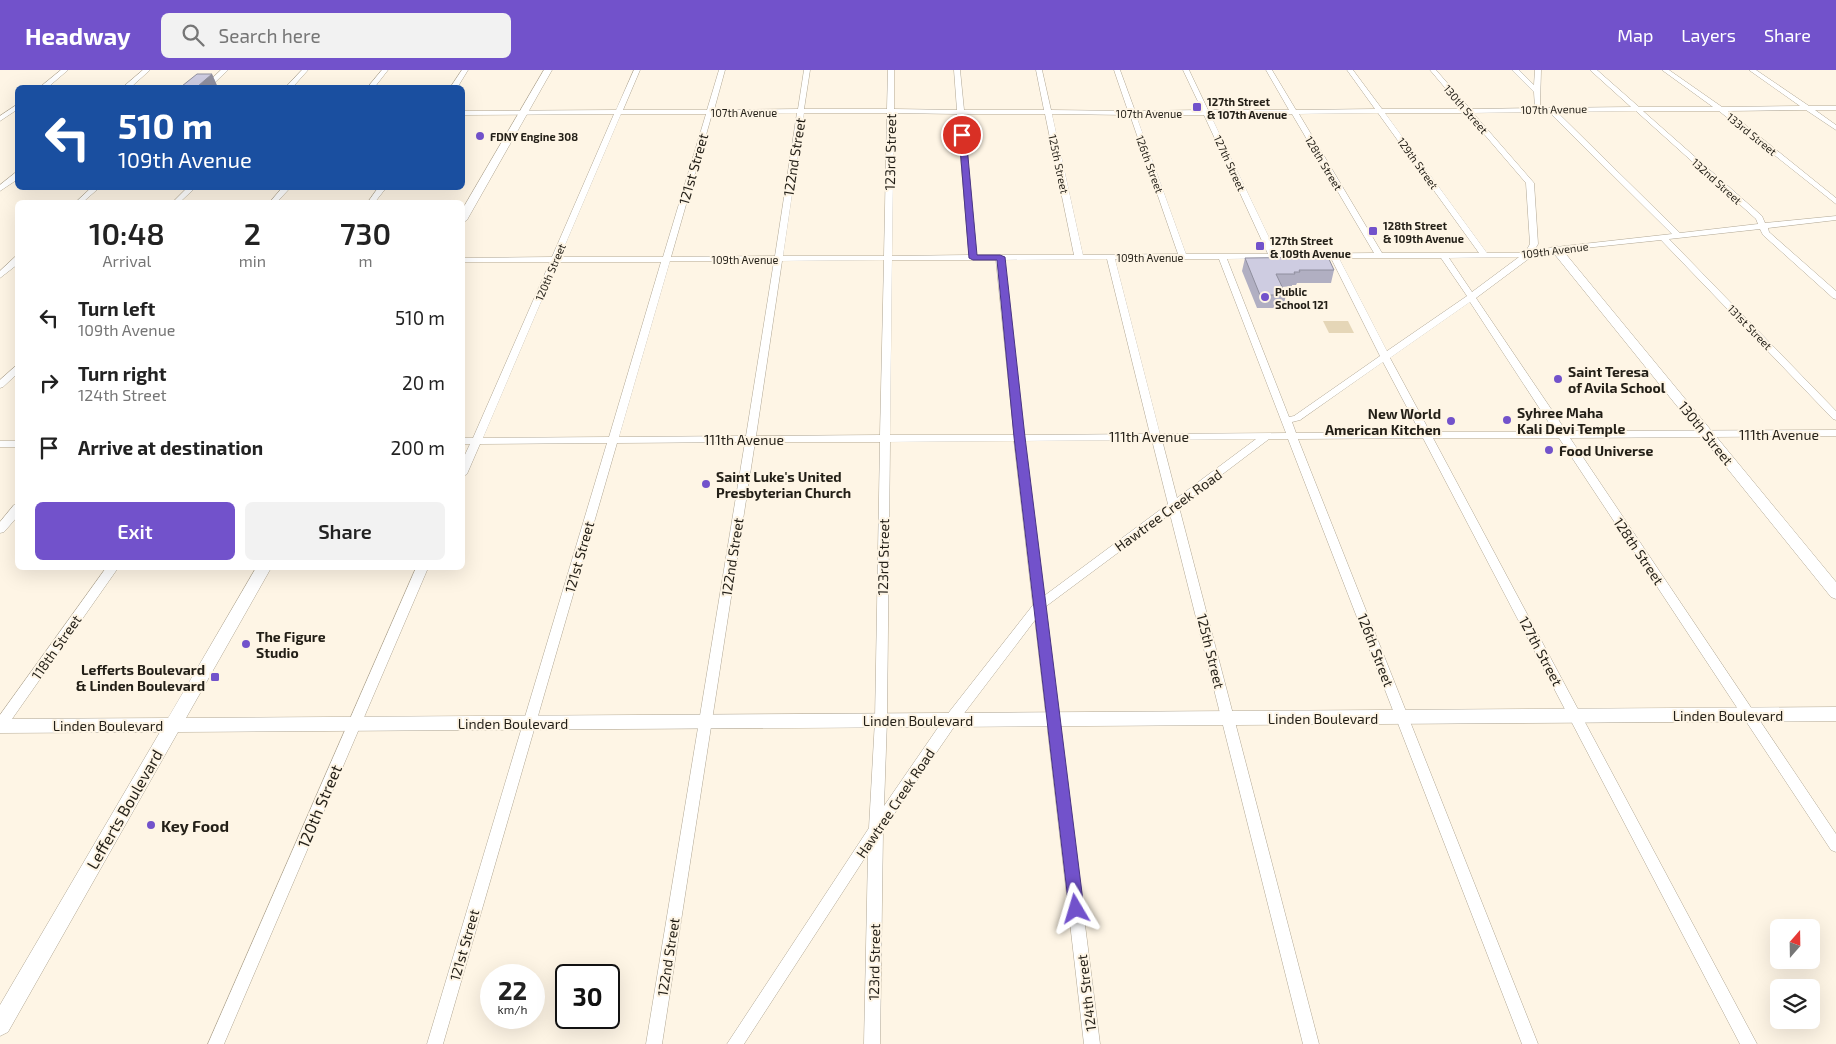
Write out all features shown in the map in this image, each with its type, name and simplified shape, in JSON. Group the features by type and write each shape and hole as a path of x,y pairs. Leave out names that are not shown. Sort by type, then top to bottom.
{"street":[{"path":"46,85 65,70"},
{"path":"129,85 147,70"},
{"path":"208,85 224,70"},
{"path":"291,85 305,70"},
{"path":"372,85 385,70"},
{"path":"455,85 465,70"},
{"path":"465,215 548,70"},
{"name":"120th Street","path":"465,467 637,70"},
{"name":"121st Street","path":"435,1044 722,70"},
{"name":"122nd Street","path":"654,1044 704,722 751,439 807,70"},
{"name":"123rd Street","path":"872,1044 880,720 891,70"},
{"path":"957,70 973,258"},
{"name":"125th Street","path":"1039,70 1079,257"},
{"name":"126th Street","path":"1117,70 1183,257"},
{"name":"127th Street","path":"1186,70 1274,257"},
{"name":"128th Street","path":"1269,70 1380,256"},
{"name":"129th Street","path":"1350,70 1485,256"},
{"name":"130th Street","path":"1433,70 1530,183 1534,244 1528,255"},
{"path":"1515,70 1537,92"},
{"path":"1538,70 1537,104 1539,109"},
{"name":"132nd Street","path":"1593,70 1759,218 1766,232 1836,296"},
{"name":"133rd Street","path":"1665,70 1718,108 1836,202"},
{"path":"1752,70 1836,128"},
{"path":"0,119 3,114 15,108"},
{"name":"107th Avenue","path":"465,113 890,111 1132,113 1836,108"},
{"path":"1550,109 1678,235"},
{"path":"0,189 15,177"},
{"path":"81,200 94,190"},
{"path":"178,200 189,190"},
{"path":"276,200 284,190"},
{"path":"373,200 380,190"},
{"name":"109th Avenue","path":"465,260 1528,255 1556,249 1836,218"},
{"name":"131st Street","path":"1663,237 1836,417"},
{"name":"130th Street","path":"1556,249 1836,593"},
{"path":"1287,420 1297,418 1470,298 1528,255"},
{"name":"127th Street","path":"1334,256 1749,1044"},
{"name":"128th Street","path":"1444,256 1470,298 1836,846"},
{"name":"124th Street","path":"1000,257 1092,1044"},
{"name":"125th Street","path":"1110,257 1311,1044"},
{"name":"126th Street","path":"1222,257 1530,1044"},
{"path":"0,262 15,261"},
{"path":"0,275 15,262"},
{"path":"0,385 15,370"},
{"name":"111th Avenue","path":"465,441 1836,434"},
{"name":"Hawtree Creek Road","path":"735,1044 951,720 1040,605 1267,436"},
{"path":"0,444 15,444"},
{"path":"0,529 15,512"},
{"name":"118th Street","path":"0,726 111,570"},
{"name":"Lefferts Boulevard","path":"0,1025 262,570"},
{"name":"120th Street","path":"216,1044 421,570"},
{"name":"Linden Boulevard","path":"0,726 1836,714"}],"shaded area":[{"path":"1323,321 1348,321 1354,333 1329,333"}],"building":[{"path":"197,74 212,74 199,85 183,85"},
{"path":"1328,257 1334,270 1299,270 1300,272 1294,272 1295,274 1276,274 1286,295 1260,295 1245,258"}],"place":[{"name":"127th Street & 107th Avenue","path":"1197,107"},
{"name":"FDNY Engine 308","path":"480,136"},
{"name":"128th Street & 109th Avenue","path":"1373,231"},
{"name":"127th Street & 109th Avenue","path":"1260,246"},
{"name":"Public School 121","path":"1265,297"},
{"name":"Saint Teresa of Avila School","path":"1558,379"},
{"name":"Syhree Maha Kali Devi Temple","path":"1507,420"},
{"name":"New World American Kitchen","path":"1451,421"},
{"name":"Food Universe","path":"1549,450"},
{"name":"Saint Luke's United Presbyterian Church","path":"706,484"},
{"name":"The Figure Studio","path":"246,644"},
{"name":"Lefferts Boulevard & Linden Boulevard","path":"215,677"},
{"name":"Key Food","path":"151,825"}],"route":[{"path":"962,135 973,258 1000,257 1076,909"}]}
